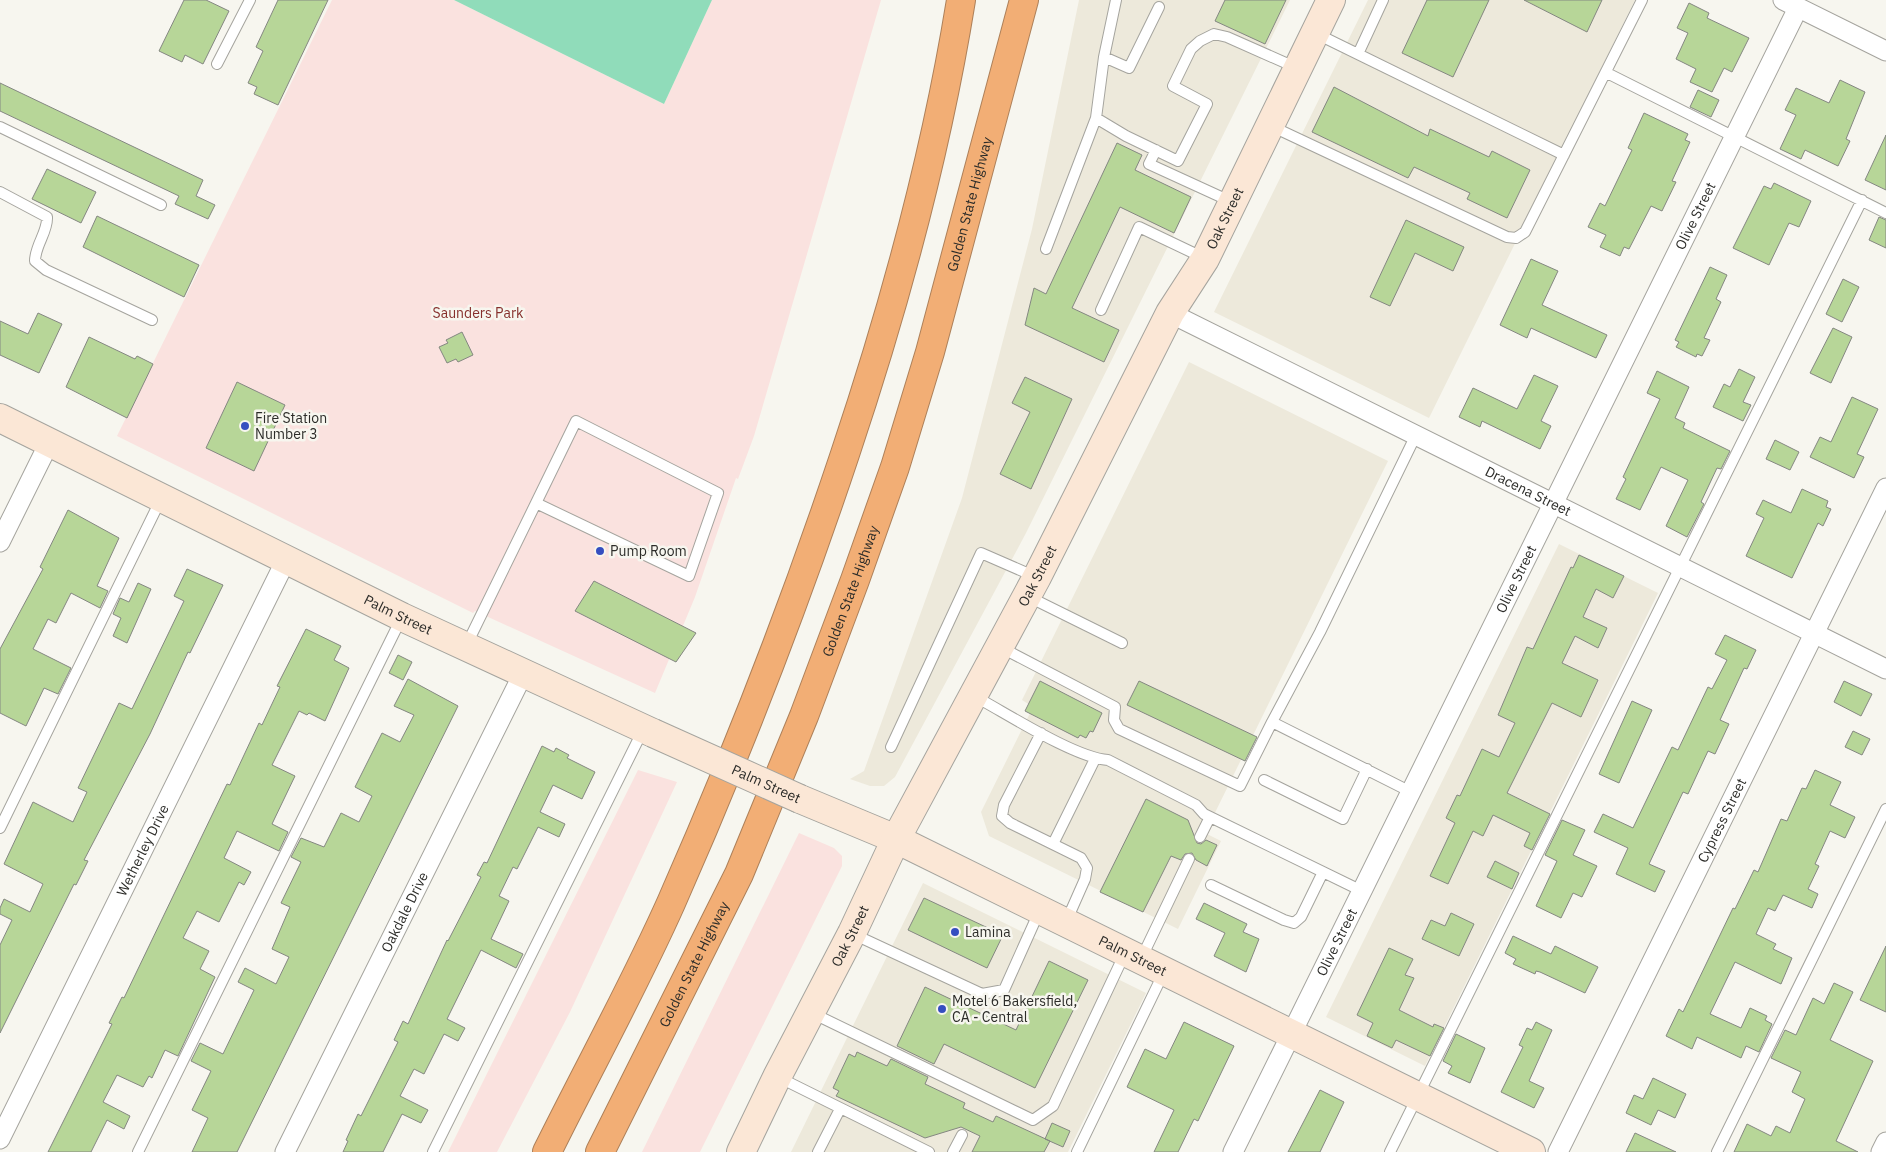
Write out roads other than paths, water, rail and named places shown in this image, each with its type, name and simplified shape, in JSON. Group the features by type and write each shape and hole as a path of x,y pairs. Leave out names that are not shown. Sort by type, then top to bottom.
{"highway":[{"path":"547,1152 633,984 674,895 747,725 821,527 885,333 925,188 952,55 961,0"},
{"name":"Golden State Highway","path":"600,1152 739,874 804,716 855,580 895,467 930,352 1024,0"},
{"path":"536,1152 586,1073"}],"street":[{"name":"Oak Street","path":"741,1152 777,1077 852,933 896,839 1031,586 1170,313 1205,259 1332,0"},
{"path":"1790,4 1886,51"},
{"name":"Olive Street","path":"1233,1152 1734,138 1790,4"},
{"name":"Dracena Street","path":"1170,313 1886,669"},
{"name":"Palm Street","path":"0,418 402,617 523,674 846,819 896,839 1531,1152"},
{"path":"0,542 49,443"},
{"name":"Cypress Street","path":"1558,1152 1886,488"},
{"name":"Wetherley Drive","path":"0,1139 286,560"},
{"name":"Oakdale Drive","path":"285,1152 523,674"},
{"path":"1881,1152 1886,1142"}],"lane":[{"path":"217,64 250,0"},
{"path":"1046,248 1096,118 1104,57 1116,0"},
{"path":"1358,54 1383,0"},
{"path":"1270,126 1507,237 1516,238 1525,232 1607,73 1642,0"},
{"path":"1104,57 1129,68 1159,7"},
{"path":"1096,118 1178,161 1207,104 1173,86 1192,49 1200,41 1214,34 1227,37 1298,69"},
{"path":"1316,34 1564,155"},
{"path":"1607,73 1886,213"},
{"path":"0,127 161,206"},
{"path":"1156,150 1149,164 1233,202"},
{"path":"0,192 47,217 47,224 35,252 35,261 46,270 152,320"},
{"path":"1390,1152 1682,568 1862,200"},
{"path":"1100,310 1139,227 1205,259"},
{"path":"466,647 536,503 554,466 576,421 718,493 689,576 536,503"},
{"path":"999,646 1115,708 1114,720 1118,729 1240,786 1320,632 1415,436"},
{"path":"0,828 162,498"},
{"path":"891,747 981,553 1122,642"},
{"path":"138,1152 402,617"},
{"path":"974,695 1041,733 1095,759 1108,760 1196,804 1210,816 1362,891"},
{"path":"1272,722 1411,792"},
{"path":"433,1152 648,731"},
{"path":"1041,733 1004,805 1002,816 1010,823 1081,858 1087,868 1085,879 1065,923"},
{"path":"1053,844 1095,759"},
{"path":"1264,780 1343,819 1366,769"},
{"path":"1716,1152 1886,809"},
{"path":"1200,837 1210,816"},
{"path":"812,1013 1033,1120 1053,1106 1133,956 1189,859"},
{"path":"1211,885 1284,920 1294,922 1300,917 1323,872"},
{"path":"852,933 982,994 1004,990 1040,910"},
{"path":"1077,1152 1165,972"},
{"path":"777,1077 929,1152"},
{"path":"818,1152 840,1109"},
{"path":"953,1152 962,1135"}],"place":[{"name":"Fire Station Number 3","path":"245,426"},
{"name":"Pump Room","path":"600,551"},
{"name":"Lamina","path":"955,932"},
{"name":"Motel 6 Bakersfield, CA - Central","path":"942,1009"}],"park label":[{"name":"Saunders Park","path":"478,313"}]}
